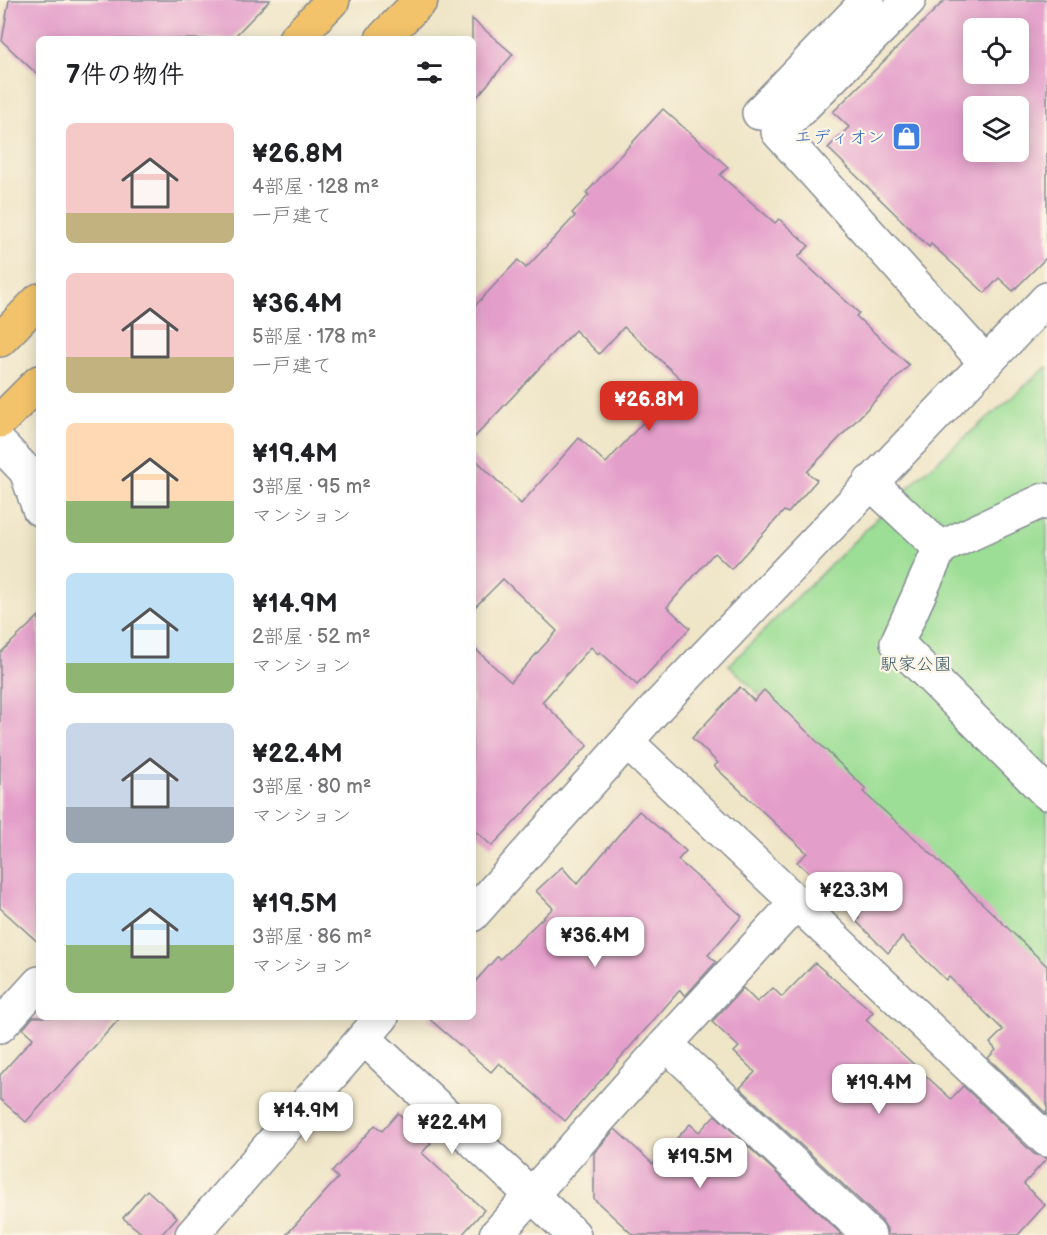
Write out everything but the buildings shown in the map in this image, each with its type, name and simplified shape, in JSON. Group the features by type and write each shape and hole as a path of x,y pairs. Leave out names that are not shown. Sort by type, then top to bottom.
{"highway":[{"path":"298,36 333,0"},
{"path":"385,36 421,0"},
{"path":"0,340 36,303"},
{"path":"0,421 36,385"}],"street":[{"path":"759,113 868,0"},
{"path":"909,0 778,132 985,362"},
{"path":"476,911 659,705 1047,299"},
{"path":"0,444 26,471 36,499"},
{"path":"870,482 940,548"},
{"path":"1047,503 1044,500 940,548 897,643 1047,793"},
{"path":"627,742 1047,1140"},
{"path":"496,1235 666,1044 796,903"},
{"path":"0,1026 36,986"},
{"path":"192,1235 373,1027 531,1195 574,1235"},
{"path":"666,1044 869,1235"}],"green space":[{"name":"駅家公園","path":"1047,367 1047,974 729,665 922,474"}],"place":[{"name":"エディオン","path":"906,137"}]}
